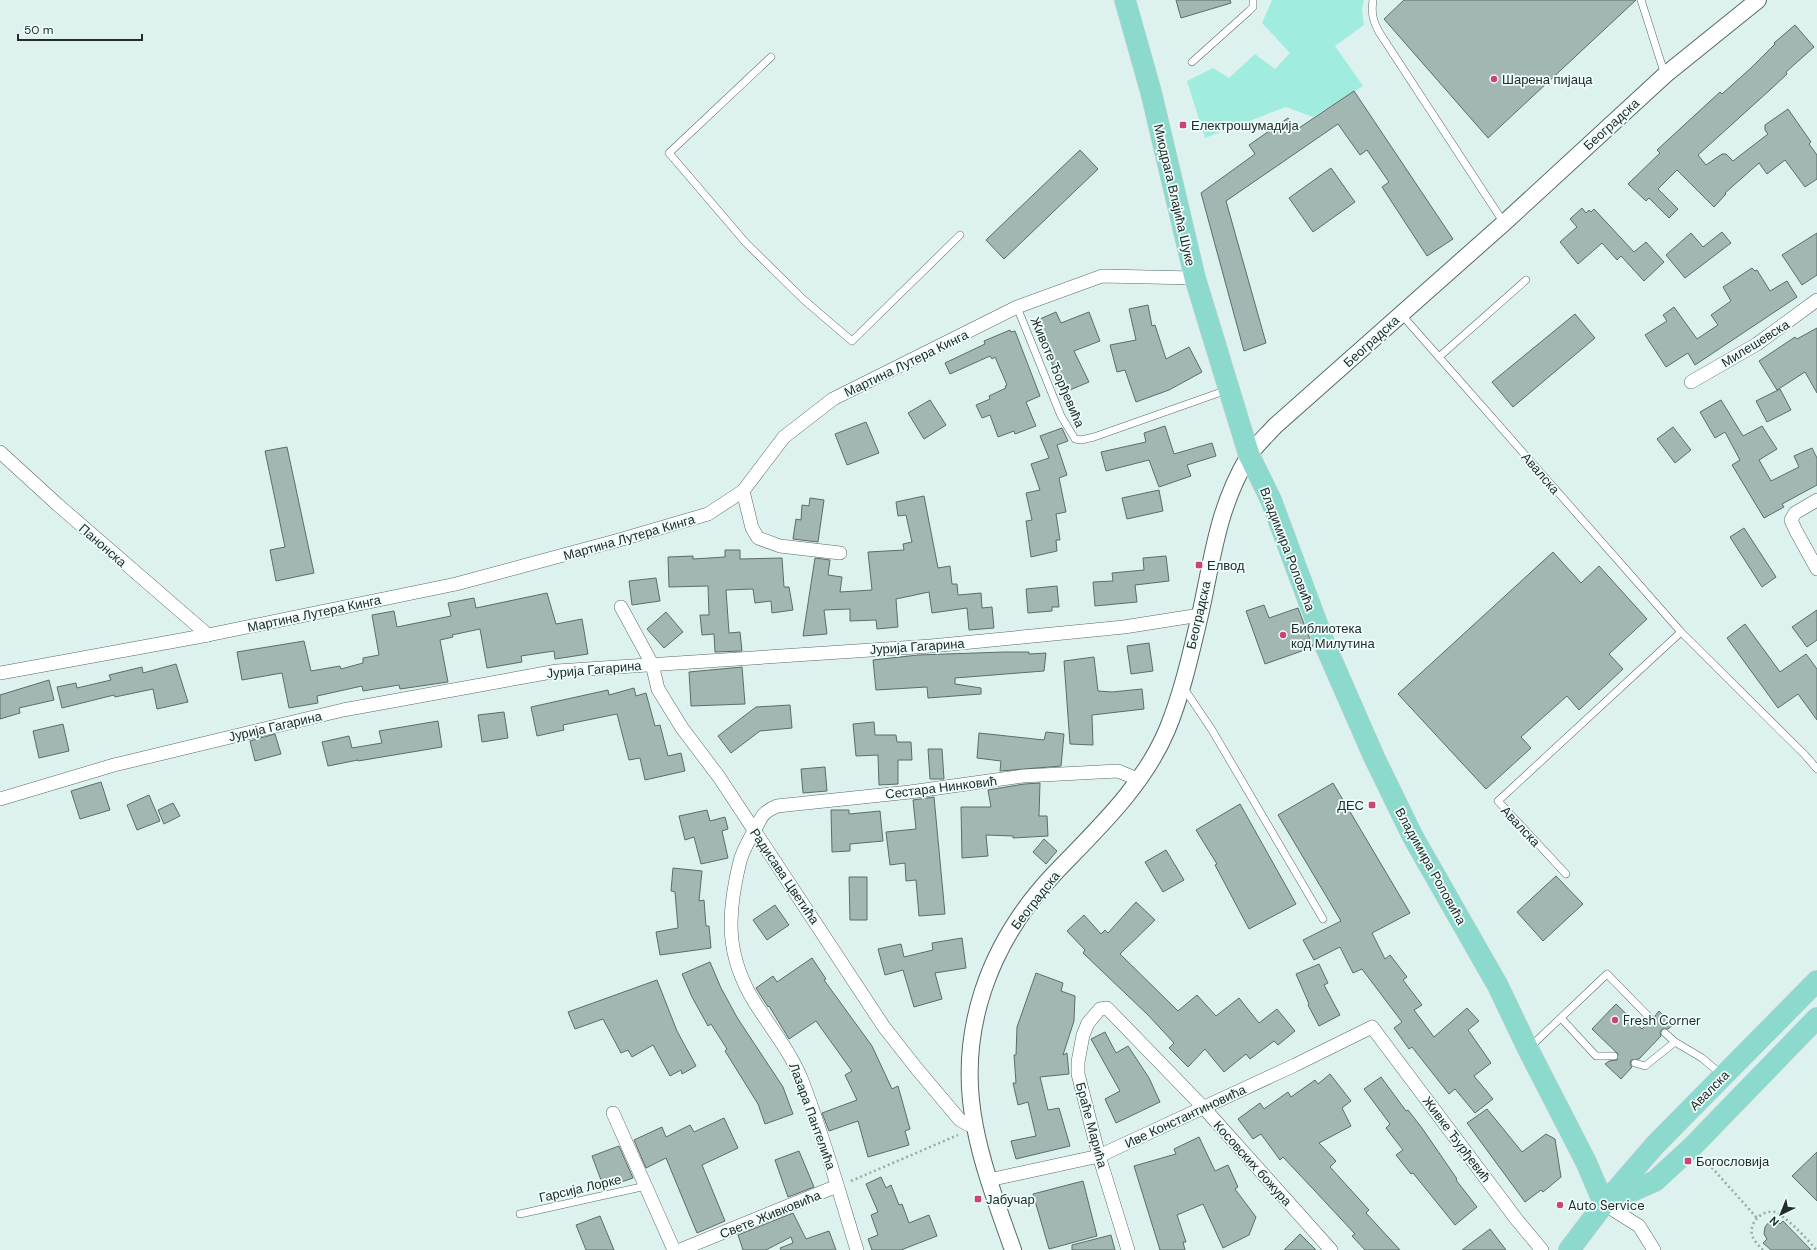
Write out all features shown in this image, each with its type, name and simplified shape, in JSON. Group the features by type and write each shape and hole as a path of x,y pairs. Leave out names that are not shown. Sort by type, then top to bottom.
{"main road":[{"name":"Миодрага Влајића Шуке","path":"1124,0 1151,92 1195,278 1249,455"},
{"name":"Владимира Роловића","path":"1249,455 1270,500 1325,645 1374,758 1413,837 1498,986 1528,1049 1586,1162 1604,1204"},
{"name":"Авалска","path":"1569,1250 1604,1204 1655,1145 1817,981"},
{"name":"Авалска","path":"1604,1204 1654,1181 1693,1146 1817,1018"}],"street":[{"name":"Београдска","path":"1013,1250 972,1125 968,1058 981,993 997,954 1017,920 1046,882 1140,780 1156,755 1167,730 1182,685 1200,615 1214,542 1221,516 1228,496 1249,455 1275,426 1504,223 1665,75 1758,0"},
{"name":"Мартина Лутера Кинга","path":"0,672 208,635 456,584 708,514 743,491 784,437 833,399 1017,307 1102,276 1195,278"},
{"name":"Милешевска","path":"1691,382 1757,344 1817,300"},
{"name":"Панонска","path":"0,452 58,505 208,635"},
{"path":"743,491 752,528 758,538 780,546 840,553"},
{"path":"1817,500 1796,513 1792,520 1796,531 1817,569"},
{"name":"Радисава Цветића","path":"622,607 652,664 658,689 682,728 719,777 884,1026 944,1102 964,1123 972,1125"},
{"name":"Јурија Гагарина","path":"0,799 114,765 343,710 557,671 931,646 1124,627 1200,615"},
{"name":"Сестара Нинковић","path":"754,831 760,818 767,810 777,806 798,802 910,792 1023,776 1118,771 1140,780"},
{"name":"Лазара Пантелића","path":"754,831 742,853 733,893 730,918 731,945 744,984 789,1052 800,1076 822,1137 857,1250"},
{"name":"Косовских божура","path":"1107,1008 1203,1107 1331,1250"},
{"name":"Браће Марића","path":"1107,1008 1100,1009 1088,1023 1078,1062 1080,1084 1099,1156 1128,1250"},
{"name":"Иве Константиновића","path":"989,1180 1099,1156 1295,1065 1372,1027"},
{"name":"Живке Ђурђевић","path":"1372,1027 1517,1220 1542,1250"},
{"path":"613,1113 674,1250"},
{"name":"Свете Живковића","path":"680,1250 837,1186"},
{"path":"1604,1204 1639,1226 1654,1250"}],"lane":[{"path":"1192,62 1253,7 1253,0"},
{"path":"1373,0 1371,11 1373,21 1379,32 1504,223"},
{"path":"1641,0 1665,75"},
{"path":"771,57 668,153 746,242 804,300 852,341 960,235"},
{"path":"1439,357 1526,280"},
{"name":"Животе Ђорђевића","path":"1017,307 1068,430 1074,439 1081,440 1094,437 1229,389"},
{"name":"Авалска","path":"1401,314 1681,632 1817,769"},
{"name":"Авалска","path":"1566,874 1498,801 1681,632"},
{"path":"1182,685 1212,730 1323,919"},
{"path":"1528,1049 1606,974 1651,1019"},
{"path":"1561,1018 1596,1056 1614,1056"},
{"path":"1665,1033 1674,1042 1702,1058 1723,1076"},
{"path":"1635,1063 1644,1066 1674,1042"},
{"name":"Гарсија Лорке","path":"520,1214 646,1186"}],"path":[{"path":"837,1186 953,1138 972,1125"},
{"path":"1693,1146 1757,1218"},
{"path":"1763,1250 1752,1235 1752,1229 1757,1218 1768,1212 1781,1215 1816,1250"}],"green space":[{"path":"1272,0 1364,0 1362,10 1364,25 1335,46 1363,86 1313,117 1286,107 1205,138 1187,81 1213,68 1229,78 1255,54 1275,69 1290,53 1262,23"}],"building":[{"path":"1176,0 1230,0 1231,3 1181,18"},
{"name":"Шарена пијаца","path":"1404,0 1636,0 1488,138 1384,19"},
{"path":"1795,25 1814,47 1786,72 1787,74 1771,89 1698,155 1706,165 1722,154 1726,154 1733,161 1768,134 1765,130 1765,125 1788,109 1811,142 1809,144 1817,155 1817,179 1805,187 1785,160 1767,174 1759,163 1725,193 1726,194 1714,207 1677,170 1658,189 1678,209 1669,218 1649,198 1646,201 1628,184 1660,153 1657,150 1720,92 1722,94 1751,68 1775,44 1774,43"},
{"path":"1354,91 1453,239 1427,256 1382,187 1389,182 1367,150 1360,155 1338,124 1226,201 1266,343 1244,351 1201,193 1255,154 1249,145 1288,118 1296,130"},
{"path":"1080,150 1098,169 1004,259 986,240"},
{"path":"1331,168 1355,202 1313,232 1289,198"},
{"path":"1582,208 1586,213 1589,210 1591,212 1594,209 1634,252 1646,242 1664,262 1644,281 1621,256 1617,260 1602,243 1578,264 1560,242 1577,227 1570,219"},
{"path":"1722,232 1731,243 1685,278 1666,255 1691,233 1703,247"},
{"path":"1817,233 1817,275 1802,285 1782,255"},
{"path":"1752,268 1755,271 1757,270 1770,291 1787,281 1797,297 1695,365 1688,353 1666,367 1645,335 1667,321 1663,315 1674,307 1697,339 1718,325 1711,315 1731,301 1723,287"},
{"path":"1148,305 1152,326 1155,325 1166,359 1189,347 1202,372 1169,390 1136,402 1125,370 1117,372 1110,345 1136,340 1129,309"},
{"path":"1056,312 1061,323 1089,312 1100,341 1074,351 1089,382 1065,392 1033,322"},
{"path":"1575,314 1595,338 1513,407 1492,382"},
{"path":"1817,328 1817,393 1805,372 1777,390 1759,361 1795,337 1797,339"},
{"path":"1010,330 1011,332 1015,331 1040,396 1026,402 1036,426 1015,434 1014,431 998,437 990,415 982,418 976,405 990,399 989,396 1006,388 1005,386 1007,385 995,357 992,359 990,356 950,374 945,363 985,344 984,341"},
{"path":"1780,389 1791,410 1767,422 1756,401"},
{"path":"930,400 946,425 924,439 908,413"},
{"path":"1721,400 1743,436 1762,426 1777,449 1759,460 1771,481 1799,467 1794,456 1812,448 1817,458 1817,485 1782,504 1784,507 1764,518 1732,465 1740,460 1725,432 1715,438 1700,412"},
{"path":"866,422 879,453 847,465 835,434"},
{"path":"1165,426 1174,454 1212,443 1216,456 1187,465 1191,476 1159,487 1149,460 1106,471 1101,452 1146,442 1144,433"},
{"path":"1673,427 1691,450 1675,463 1657,439"},
{"path":"1062,428 1068,441 1057,445 1067,475 1059,478 1066,512 1056,514 1060,540 1056,540 1057,551 1031,557 1026,521 1032,520 1026,493 1040,490 1031,464 1049,458 1040,436"},
{"path":"287,447 314,573 276,581 270,550 285,547 265,451"},
{"path":"1159,490 1163,511 1127,519 1122,498"},
{"path":"924,496 938,568 950,566 952,584 957,584 958,595 981,593 982,608 992,607 994,628 969,630 967,608 932,613 929,592 896,599 898,627 877,629 876,620 850,621 850,609 824,610 827,634 803,636 815,558 830,560 828,575 842,577 840,592 872,590 868,552 904,550 903,544 912,542 906,515 898,516 896,502"},
{"path":"810,498 824,500 818,542 793,539 796,519 801,520 802,505 809,506"},
{"path":"1744,528 1776,577 1762,587 1730,537"},
{"path":"725,550 740,550 740,559 782,558 784,587 789,587 793,610 772,613 771,601 755,603 753,589 726,590 729,633 740,632 742,651 715,652 714,634 702,635 700,615 709,615 708,586 669,587 668,557 693,556 693,559 725,557"},
{"path":"1553,552 1581,583 1599,566 1647,619 1609,654 1623,669 1579,710 1567,696 1521,737 1531,748 1486,789 1398,694"},
{"path":"1166,556 1169,581 1135,585 1137,602 1095,606 1093,582 1113,581 1112,573 1144,570 1143,558"},
{"path":"656,578 660,601 632,605 629,581"},
{"path":"1057,586 1059,607 1052,607 1052,611 1028,613 1026,589"},
{"path":"547,593 556,624 582,619 588,654 555,659 554,651 521,656 522,662 487,668 480,629 452,635 453,637 440,640 448,682 400,689 399,685 363,691 362,686 317,696 318,703 289,708 282,673 242,680 237,652 304,641 311,671 340,666 341,669 363,663 363,658 379,655 372,615 394,611 397,627 451,616 448,603 474,598 476,608"},
{"name":"Библиотека код Милутина","path":"1264,605 1269,618 1298,608 1313,647 1265,664 1246,611"},
{"path":"1817,610 1817,640 1807,647 1792,627"},
{"path":"666,612 683,632 664,648 647,629"},
{"path":"1745,624 1780,672 1806,654 1817,669 1817,720 1798,694 1778,708 1727,638"},
{"path":"1149,643 1153,671 1131,674 1127,646"},
{"path":"1029,652 1029,654 1046,653 1044,671 955,678 955,684 981,688 981,694 928,698 927,687 876,690 873,660 918,655"},
{"path":"1094,657 1098,691 1112,692 1142,689 1144,709 1092,715 1093,745 1070,744 1064,661"},
{"path":"176,664 188,702 157,709 153,689 115,697 114,695 62,708 57,687 76,683 77,688 111,680 109,675 142,667 143,673"},
{"path":"742,667 745,704 691,706 689,672"},
{"path":"49,680 54,700 19,708 20,713 0,719 0,695"},
{"path":"634,688 636,696 646,693 655,726 660,725 668,756 681,753 685,771 645,780 640,758 629,760 617,714 563,725 564,730 537,736 531,707 608,690 609,695"},
{"path":"790,705 792,728 760,731 731,753 718,736 756,707"},
{"path":"504,712 508,738 482,742 478,715"},
{"path":"438,721 442,747 328,766 322,742 349,736 352,748 382,743 379,731"},
{"path":"874,722 875,735 896,735 897,742 911,742 912,760 898,760 898,784 879,785 878,755 856,756 853,724"},
{"path":"63,724 69,751 39,758 33,731"},
{"path":"1046,732 1064,734 1061,766 1000,771 1001,761 977,758 979,733 1044,740"},
{"path":"275,734 281,754 255,761 250,741"},
{"path":"928,749 942,749 944,779 930,779"},
{"path":"825,767 827,791 803,793 801,769"},
{"path":"101,782 110,810 80,819 71,791"},
{"path":"1040,783 1039,816 1047,816 1048,836 1013,838 1013,836 986,835 988,856 962,858 961,807 991,807 988,790"},
{"path":"1333,783 1410,913 1372,933 1385,959 1390,955 1407,977 1403,980 1422,1005 1414,1010 1434,1037 1467,1008 1479,1021 1468,1030 1491,1063 1474,1076 1493,1099 1475,1113 1455,1089 1449,1094 1412,1047 1409,1049 1394,1028 1402,1022 1362,969 1353,973 1340,947 1314,960 1303,940 1341,921 1278,815"},
{"path":"149,795 160,821 137,830 127,805"},
{"path":"934,797 945,914 919,916 916,880 906,881 905,863 890,865 886,832 916,829 913,800"},
{"path":"173,803 180,816 164,824 158,810"},
{"path":"1240,804 1296,904 1249,929 1215,865 1217,864 1196,830"},
{"path":"707,810 710,821 725,817 728,829 722,831 728,858 701,864 694,837 685,840 679,816"},
{"path":"831,810 849,810 849,814 880,811 883,841 850,844 850,851 832,852"},
{"path":"1044,839 1057,851 1046,864 1033,852"},
{"path":"1166,850 1184,880 1163,892 1145,862"},
{"path":"673,868 702,871 699,901 704,900 706,926 709,926 711,948 660,955 656,932 678,928 675,892 671,891"},
{"path":"1556,876 1583,904 1543,941 1517,912"},
{"path":"849,877 867,877 867,920 850,920"},
{"path":"1136,902 1155,920 1120,954 1178,1011 1197,995 1216,1016 1239,998 1259,1023 1277,1009 1295,1031 1278,1045 1274,1041 1250,1059 1246,1054 1224,1072 1205,1049 1188,1067 1169,1048 1174,1043 1148,1015 1083,953 1085,950 1067,931 1084,915 1101,934 1105,930 1108,933"},
{"path":"775,905 789,925 767,940 753,920"},
{"path":"962,938 966,968 935,973 942,999 914,1007 903,970 885,975 878,949 901,944 904,957 933,950 932,943"},
{"path":"812,958 826,979 824,980 872,1046 892,1089 898,1086 910,1129 905,1131 909,1145 868,1157 858,1121 829,1131 822,1113 857,1100 845,1075 852,1071 816,1021 789,1039 756,988 773,976 777,982"},
{"path":"710,962 721,988 738,1019 783,1087 793,1114 765,1124 758,1104 725,1051 727,1049 711,1024 708,1026 692,997 682,974"},
{"path":"1319,964 1328,983 1324,985 1340,1015 1319,1026 1308,1005 1309,1004 1296,974"},
{"path":"1036,973 1063,983 1061,991 1075,996 1074,1021 1063,1055 1067,1053 1069,1074 1040,1077 1048,1110 1059,1108 1070,1146 1016,1159 1011,1141 1036,1136 1028,1102 1018,1105 1013,1083 1016,1083 1014,1055 1016,1055 1017,1027"},
{"path":"657,980 677,1031 696,1066 682,1074 681,1070 670,1076 653,1045 632,1057 628,1050 621,1053 603,1019 575,1029 568,1012"},
{"path":"1616,1004 1642,1029 1648,1023 1655,1022 1655,1016 1659,1011 1673,1025 1668,1029 1662,1029 1660,1032 1661,1036 1639,1059 1631,1060 1630,1064 1632,1067 1621,1079 1605,1064 1609,1061 1617,1060 1618,1054 1592,1029"},
{"path":"1105,1032 1116,1053 1128,1046 1149,1078 1160,1102 1116,1123 1105,1099 1120,1091 1091,1039"},
{"path":"1330,1074 1351,1101 1342,1108 1351,1126 1319,1143 1336,1161 1330,1167 1369,1210 1366,1213 1400,1250 1365,1250 1352,1236 1355,1234 1283,1157 1280,1160 1261,1134 1253,1139 1238,1119 1260,1103 1264,1109 1288,1092 1291,1097 1315,1080 1318,1084"},
{"path":"1381,1077 1406,1111 1408,1110 1422,1128 1457,1179 1456,1180 1477,1207 1455,1225 1413,1173 1411,1174 1396,1155 1403,1150 1386,1128 1390,1124 1364,1089"},
{"path":"1487,1109 1522,1152 1546,1134 1555,1139 1561,1177 1543,1192 1541,1190 1525,1202 1467,1123"},
{"path":"724,1118 738,1148 702,1165 725,1221 697,1233 666,1158 646,1168 634,1140 662,1127 666,1137 690,1125 694,1132"},
{"path":"1199,1137 1215,1171 1228,1165 1238,1187 1235,1189 1256,1217 1249,1235 1223,1248 1203,1204 1177,1215 1186,1242 1183,1242 1185,1250 1160,1250 1134,1166 1176,1154 1174,1149"},
{"path":"619,1146 633,1178 604,1188 592,1156"},
{"path":"799,1151 814,1187 788,1197 775,1160"},
{"path":"1817,1152 1817,1201 1792,1176"},
{"path":"881,1177 886,1188 891,1185 899,1205 902,1204 909,1223 929,1215 937,1236 901,1250 872,1250 868,1239 878,1235 871,1215 878,1212 866,1184"},
{"path":"1083,1181 1097,1236 1049,1249 1033,1194"},
{"path":"793,1213 806,1239 829,1231 836,1250 781,1250 780,1248 793,1243 791,1237 766,1250 743,1250 738,1235"},
{"path":"600,1216 614,1250 586,1250 576,1225"},
{"path":"1775,1221 1780,1224 1783,1221 1811,1250 1771,1250 1763,1243 1767,1239 1764,1234 1765,1227 1769,1222"},
{"path":"1490,1229 1506,1250 1462,1250"},
{"path":"1300,1234 1316,1250 1284,1250"},
{"path":"1111,1235 1115,1250 1072,1250 1072,1245"}],"place":[{"name":"Шарена пијаца","path":"1494,79"},
{"name":"Електрошумадија","path":"1183,125"},
{"name":"Елвод","path":"1199,565"},
{"name":"Библиотека код Милутина","path":"1283,635"},
{"name":"ДЕС","path":"1372,805"},
{"name":"Fresh Corner","path":"1615,1020"},
{"name":"Богословија","path":"1688,1161"},
{"name":"Јабучар","path":"978,1199"},
{"name":"Auto Service","path":"1560,1205"}]}
